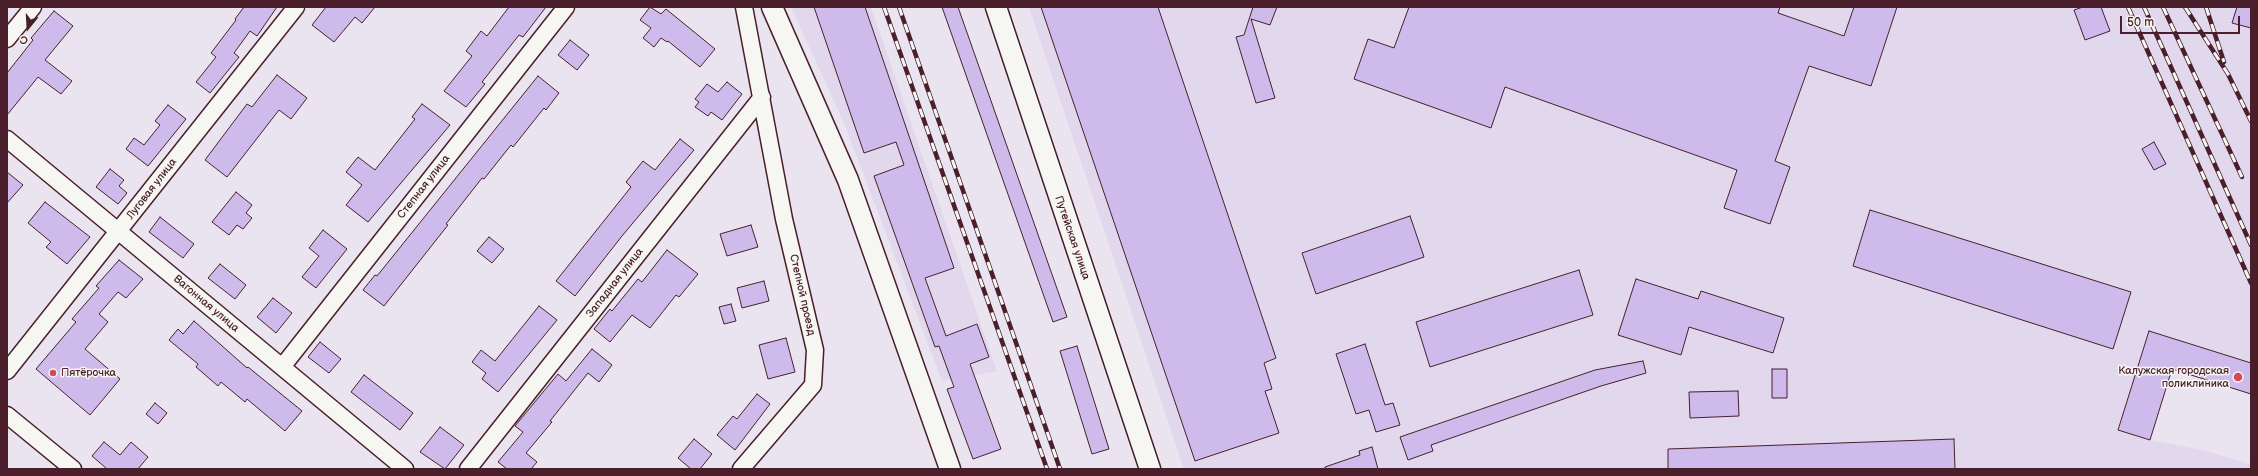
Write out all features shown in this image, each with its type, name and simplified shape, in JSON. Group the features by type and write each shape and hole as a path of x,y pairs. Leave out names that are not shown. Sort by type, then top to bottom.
{"main road":[{"path":"772,7 848,180 950,469"},
{"name":"Путейская улица","path":"996,7 1150,469"}],"street":[{"path":"7,39 33,7"},
{"name":"Луговая улица","path":"7,371 296,7"},
{"name":"Степная улица","path":"282,367 566,7"},
{"name":"Степной проезд","path":"741,469 813,385 815,350 784,219 744,7"},
{"name":"Западная улица","path":"468,469 762,97"},
{"name":"Вагонная улица","path":"7,139 406,469"},
{"path":"7,415 72,469"}],"shaded area":[{"path":"791,7 871,7 997,371 942,381 844,123"},
{"path":"1029,7 2251,7 2251,363 2149,331 2118,429 2150,440 2203,450 2251,464 2251,469 1184,469"}],"building":[{"path":"244,7 277,7 257,36 250,31 234,53 239,57 210,93 196,82 216,57 211,53"},
{"path":"326,7 375,7 362,23 355,17 334,42 312,25"},
{"path":"509,7 546,7 523,37 519,35 482,82 485,84 466,107 444,91 472,56 466,51 481,31 487,36"},
{"path":"650,7 661,14 666,9 715,49 700,67 668,41 667,42 661,38 654,47 643,38 651,28 640,20"},
{"path":"814,7 865,7 954,268 925,278 946,336 977,324 989,357 970,364 1001,449 973,459 947,389 954,387 939,346 935,347 874,176 904,165 896,142 864,153"},
{"path":"942,7 958,7 1067,317 1053,322"},
{"path":"1041,7 1158,7 1276,358 1264,363 1272,389 1265,391 1279,433 1195,461"},
{"path":"1253,7 1277,7 1270,25 1251,19 1275,98 1256,103 1236,37 1244,35"},
{"path":"1409,7 1780,7 1778,13 1844,36 1854,7 1897,7 1871,86 1809,66 1775,161 1790,167 1770,224 1724,208 1737,170 1505,87 1491,128 1354,79 1368,39 1394,48"},
{"path":"2083,7 2101,7 2110,31 2085,40 2074,10"},
{"path":"2237,7 2251,7 2251,28 2232,23"},
{"path":"54,11 73,26 45,60 72,81 61,94 38,77 7,115 7,73 33,40 31,38"},
{"path":"570,40 589,55 577,70 558,55"},
{"path":"277,75 307,98 291,119 279,110 227,177 205,160 247,104 252,107"},
{"path":"538,76 559,93 546,110 544,108 513,147 511,145 484,179 482,178 446,224 448,225 384,306 363,290 375,275 377,276"},
{"path":"727,82 742,94 722,120 711,112 708,116 695,107 699,102 695,99 707,84 718,92"},
{"path":"422,104 450,125 368,222 346,205 362,185 346,172 358,157 375,170 415,119 412,117"},
{"path":"168,105 186,119 148,166 126,149 134,138 144,145 160,125 155,121"},
{"path":"680,139 694,150 622,236 575,296 556,281 631,187 626,182 643,161 655,170"},
{"path":"2154,142 2166,164 2154,170 2142,149"},
{"path":"110,169 124,180 119,186 127,193 118,204 96,187"},
{"path":"7,172 23,185 7,203"},
{"path":"236,192 252,205 246,213 252,218 243,229 237,225 229,235 212,222"},
{"path":"45,202 90,237 67,264 46,247 51,242 28,223"},
{"path":"1870,210 2131,292 2113,349 1853,266"},
{"path":"1410,216 1424,257 1316,294 1302,253"},
{"path":"160,217 194,244 183,258 149,232"},
{"path":"751,225 758,247 727,256 720,234"},
{"path":"323,230 347,249 316,288 302,277 319,256 309,248"},
{"path":"489,237 504,249 492,263 477,251"},
{"path":"667,250 698,274 679,297 676,295 650,328 632,315 610,342 594,329 610,309 612,311 638,279 642,282"},
{"path":"119,260 143,279 126,298 118,292 99,314 108,322 85,349 120,379 90,415 36,369 76,322 72,319 99,288 96,286"},
{"path":"220,264 246,285 235,299 208,278"},
{"path":"1579,270 1593,315 1430,367 1416,322"},
{"path":"1636,279 1698,299 1701,291 1784,318 1773,353 1689,327 1681,355 1618,335"},
{"path":"764,281 769,301 742,308 737,288"},
{"path":"273,298 292,313 276,333 257,317"},
{"path":"731,304 736,321 724,324 719,307"},
{"path":"539,306 557,320 498,392 482,379 486,373 472,362 481,350 495,361"},
{"path":"194,321 247,368 248,367 302,411 285,431 247,399 245,402 221,382 218,386 196,367 198,364 169,340 178,329 183,334"},
{"path":"2149,331 2251,363 2251,394 2172,369 2150,440 2118,430"},
{"path":"786,338 795,372 768,379 759,345"},
{"path":"320,342 341,359 329,373 308,357"},
{"path":"1365,344 1385,405 1393,403 1400,425 1376,432 1369,410 1356,414 1336,354"},
{"path":"1077,346 1109,449 1092,454 1060,351"},
{"path":"592,349 612,365 599,382 588,373 550,421 552,422 526,453 537,462 531,469 507,469 498,462 523,432 515,426 558,374 566,381"},
{"path":"1643,361 1646,373 1601,386 1431,445 1433,451 1408,460 1400,437 1595,370"},
{"path":"1772,369 1787,369 1787,398 1772,398"},
{"path":"364,375 413,413 400,430 351,392"},
{"path":"1738,391 1739,416 1690,418 1689,392"},
{"path":"757,394 770,404 735,450 717,435 733,416 737,419"},
{"path":"155,403 167,413 158,424 146,414"},
{"path":"440,427 464,445 445,469 420,452"},
{"path":"694,439 712,454 700,469 691,469 678,458"},
{"path":"1954,439 1955,469 1668,469 1668,449"},
{"path":"104,442 120,455 131,442 148,457 138,469 107,469 92,456"},
{"path":"1372,447 1378,469 1325,469 1325,467 1360,455 1359,451"}],"railway":[{"path":"884,7 1047,469"},
{"path":"899,7 1060,469"},
{"path":"2128,7 2251,283"},
{"path":"2144,7 2251,245"},
{"path":"2163,7 2242,177"},
{"path":"2185,7 2228,74 2251,121"},
{"path":"2206,7 2224,62"}],"place":[{"name":"Пятёрочка","path":"53,373"},
{"name":"Калужская городская поликлиника","path":"2238,377"}]}
